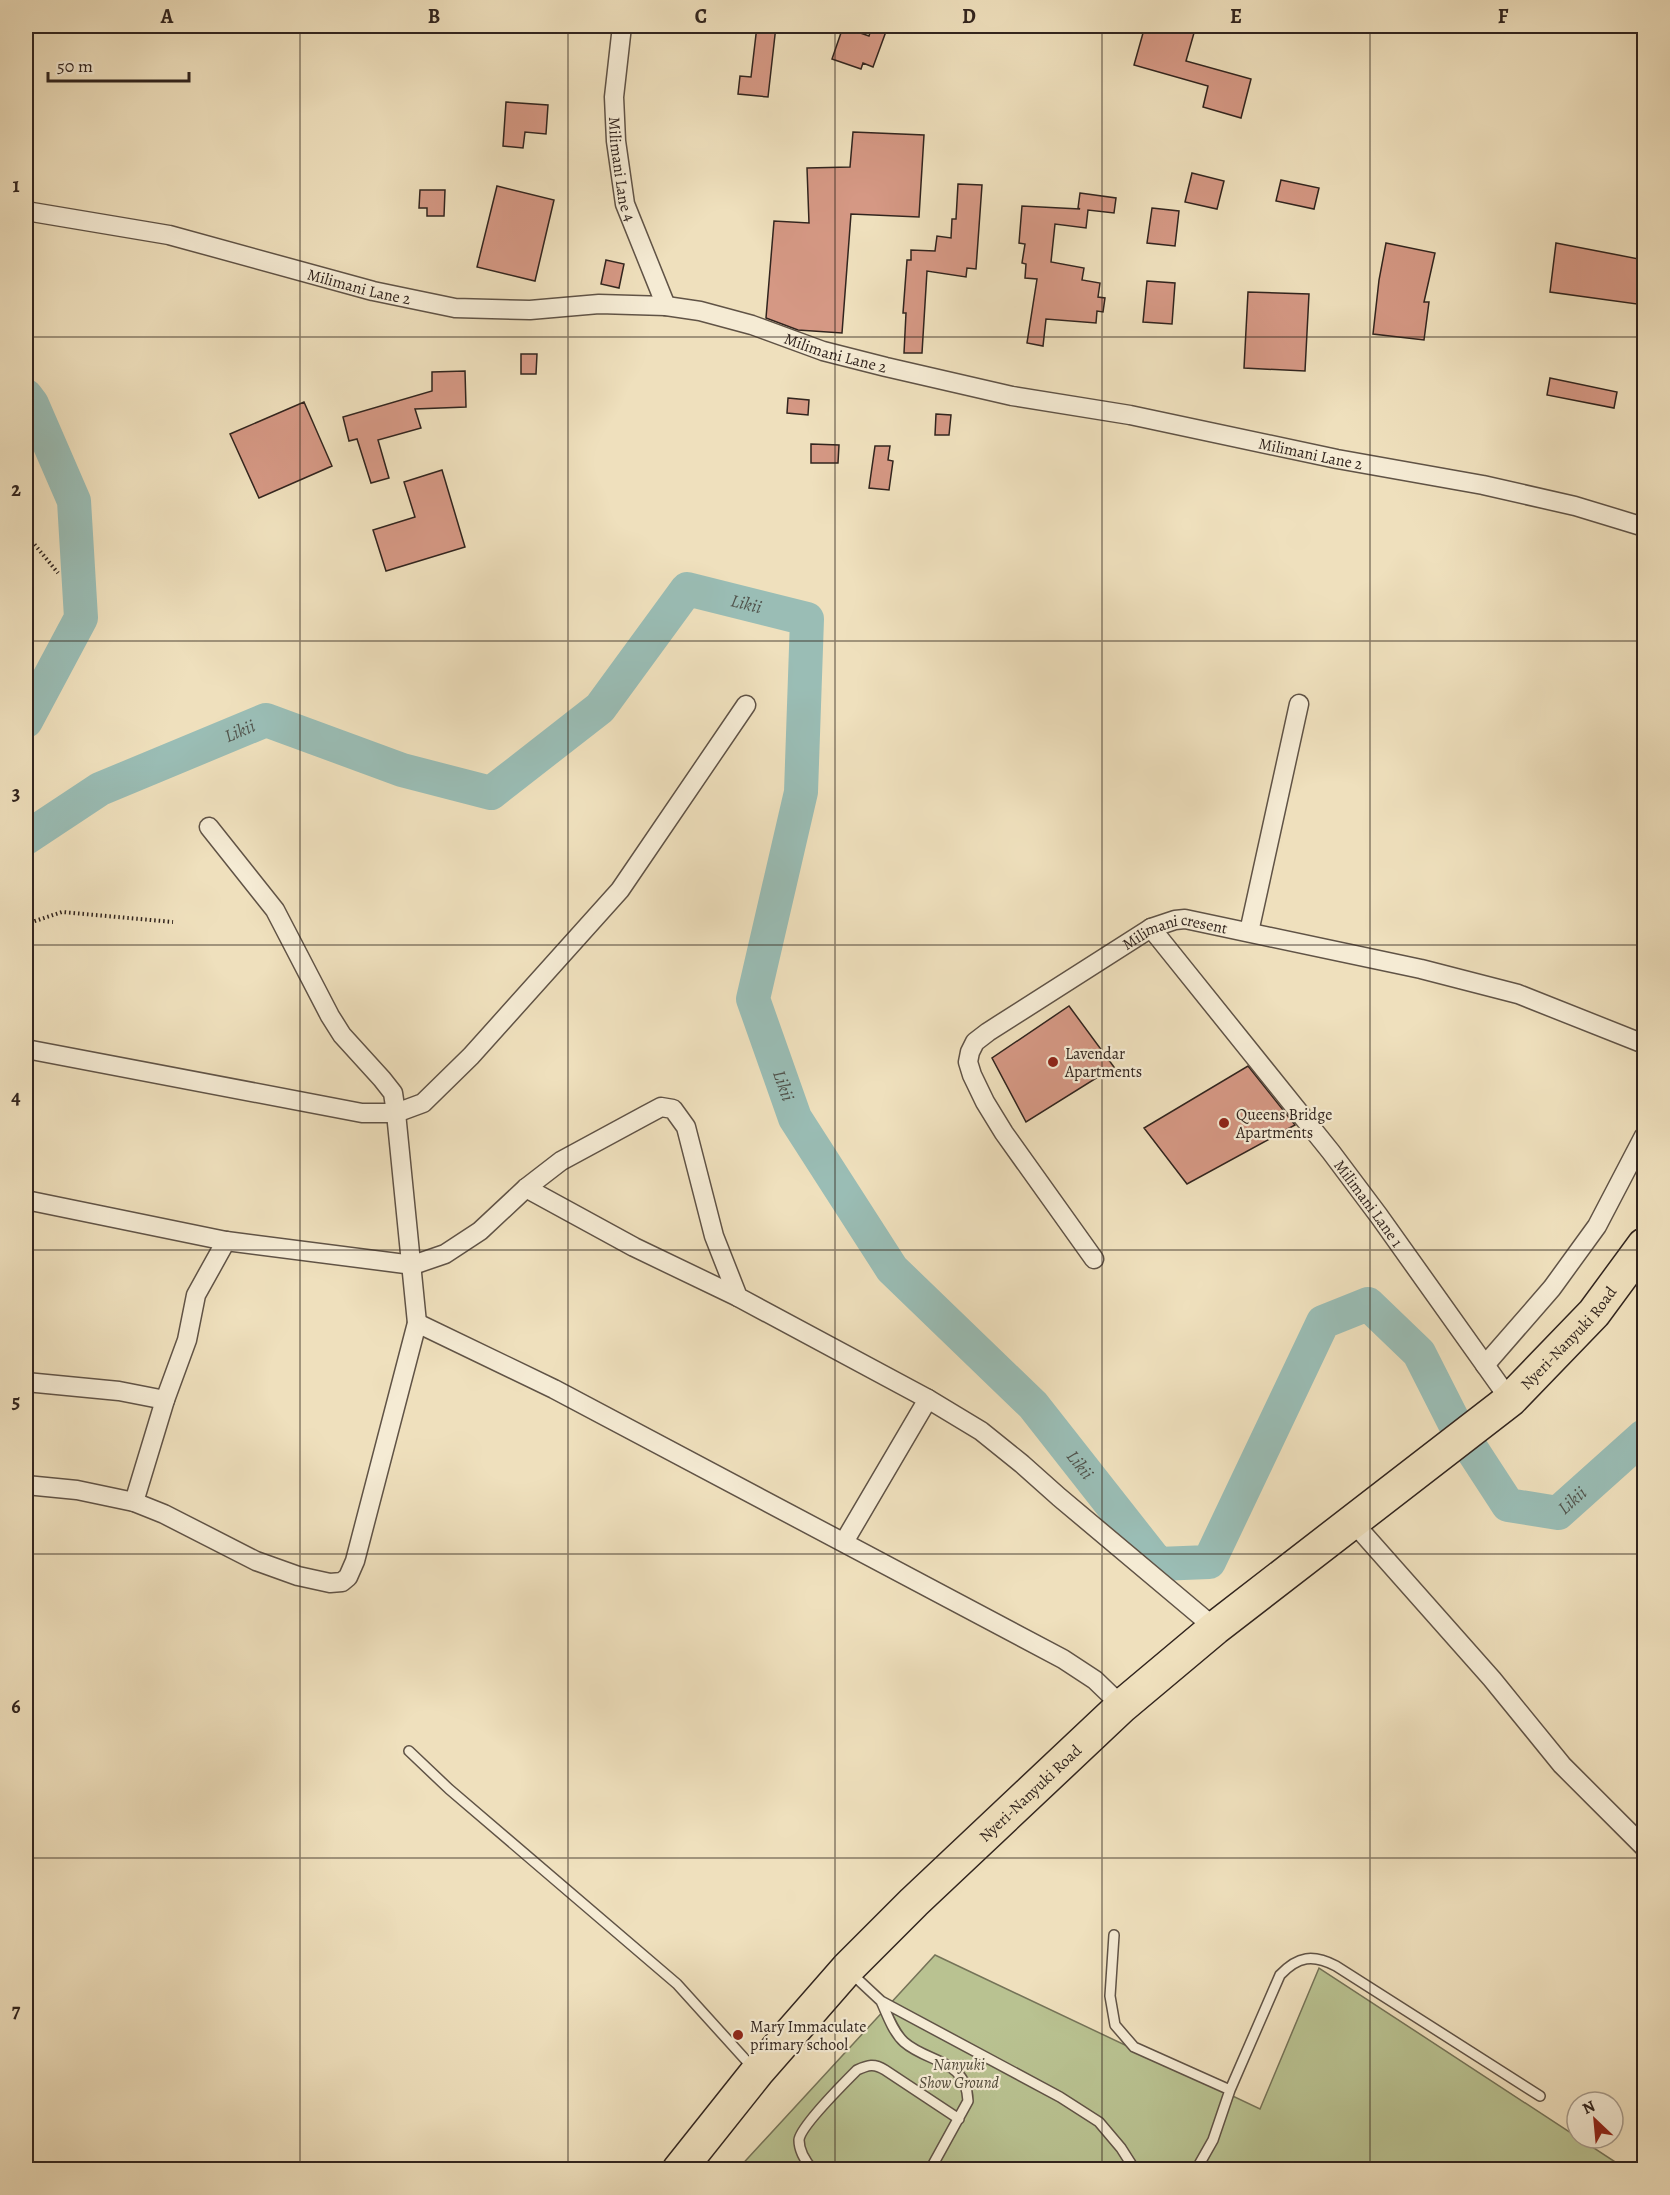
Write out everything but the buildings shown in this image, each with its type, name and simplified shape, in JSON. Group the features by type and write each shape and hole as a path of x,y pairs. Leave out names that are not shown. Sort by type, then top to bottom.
{"highway":[{"name":"Nyeri-Nanyuki Road","path":"679,2169 757,2072 847,1969 914,1902 1122,1706 1215,1628 1510,1400 1594,1313 1644,1245"}],"street":[{"name":"Milimani Lane 4","path":"622,26 614,97 616,141 625,204 666,306"},
{"name":"Milimani Lane 2","path":"26,211 169,236 373,291 455,308 530,310 599,304 666,306 700,311 752,325 823,351 1012,396 1130,415 1337,459 1483,485 1575,506 1644,527"},
{"path":"1249,932 1299,704"},
{"path":"26,1049 362,1113 396,1113 423,1103 441,1088 620,890 746,705"},
{"path":"26,1485 77,1490 134,1502 164,1514 256,1561 298,1576 330,1583 342,1582 348,1577 355,1561 417,1323 413,1265 393,1093 342,1035 275,910 209,827"},
{"name":"Milimani cresent","path":"1094,1259 1004,1133 985,1102 968,1062 975,1042 988,1032 1151,928 1174,920 1185,919 1421,969 1518,994 1644,1044"},
{"name":"Milimani Lane 1","path":"1151,928 1338,1161 1510,1400"},
{"path":"26,1200 226,1241 413,1265 445,1254 480,1231 526,1188 561,1161 661,1107 673,1109 686,1127 714,1236 738,1297"},
{"path":"1485,1365 1552,1288 1597,1226 1644,1136"},
{"path":"526,1188 634,1247 738,1297 928,1399 981,1431 1215,1628"},
{"path":"134,1502 165,1400 187,1340 196,1295 226,1241"},
{"path":"417,1323 554,1389 1080,1668 1122,1706"},
{"path":"26,1382 119,1391 165,1400"},
{"path":"844,1542 928,1399"},
{"path":"1352,1521 1492,1679 1562,1765 1644,1847"}],"lane":[{"path":"409,1751 449,1789 677,1984 757,2072"},
{"path":"1114,1935 1110,1996 1115,2025 1134,2047 1230,2090"},
{"path":"1196,2169 1212,2140 1230,2090 1280,1975 1290,1964 1305,1959 1320,1958 1336,1966 1540,2096"},
{"path":"847,1969 881,2001 1060,2097 1099,2122 1135,2169"},
{"path":"881,2001 902,2040 914,2049 958,2072 968,2089 968,2101 959,2120 930,2169"},
{"path":"813,2169 806,2162 800,2148 799,2137 807,2124 857,2070 868,2065 876,2064 959,2120"}],"path":[{"path":"26,534 58,573"},
{"path":"26,924 62,912 173,922"}],"green space":[{"name":"Nanyuki Show Ground","path":"935,1955 1260,2109 1319,1968 1565,2129 1565,2150 1597,2150 1626,2169 737,2170"}],"waterway":[{"name":"Likii","path":"26,396 32,404 74,501 81,618 26,721"},
{"name":"Likii","path":"26,838 100,789 266,720 402,770 491,793 600,708 687,589 807,619 801,792 753,999 795,1118 892,1269 1033,1405 1158,1564 1209,1562 1323,1322 1368,1304 1419,1353 1454,1422 1508,1505 1558,1513 1644,1436"}],"place":[{"name":"Lavendar Apartments","path":"1053,1062"},
{"name":"Queens Bridge Apartments","path":"1224,1123"},
{"name":"Mary Immaculate primary school","path":"738,2035"}]}
